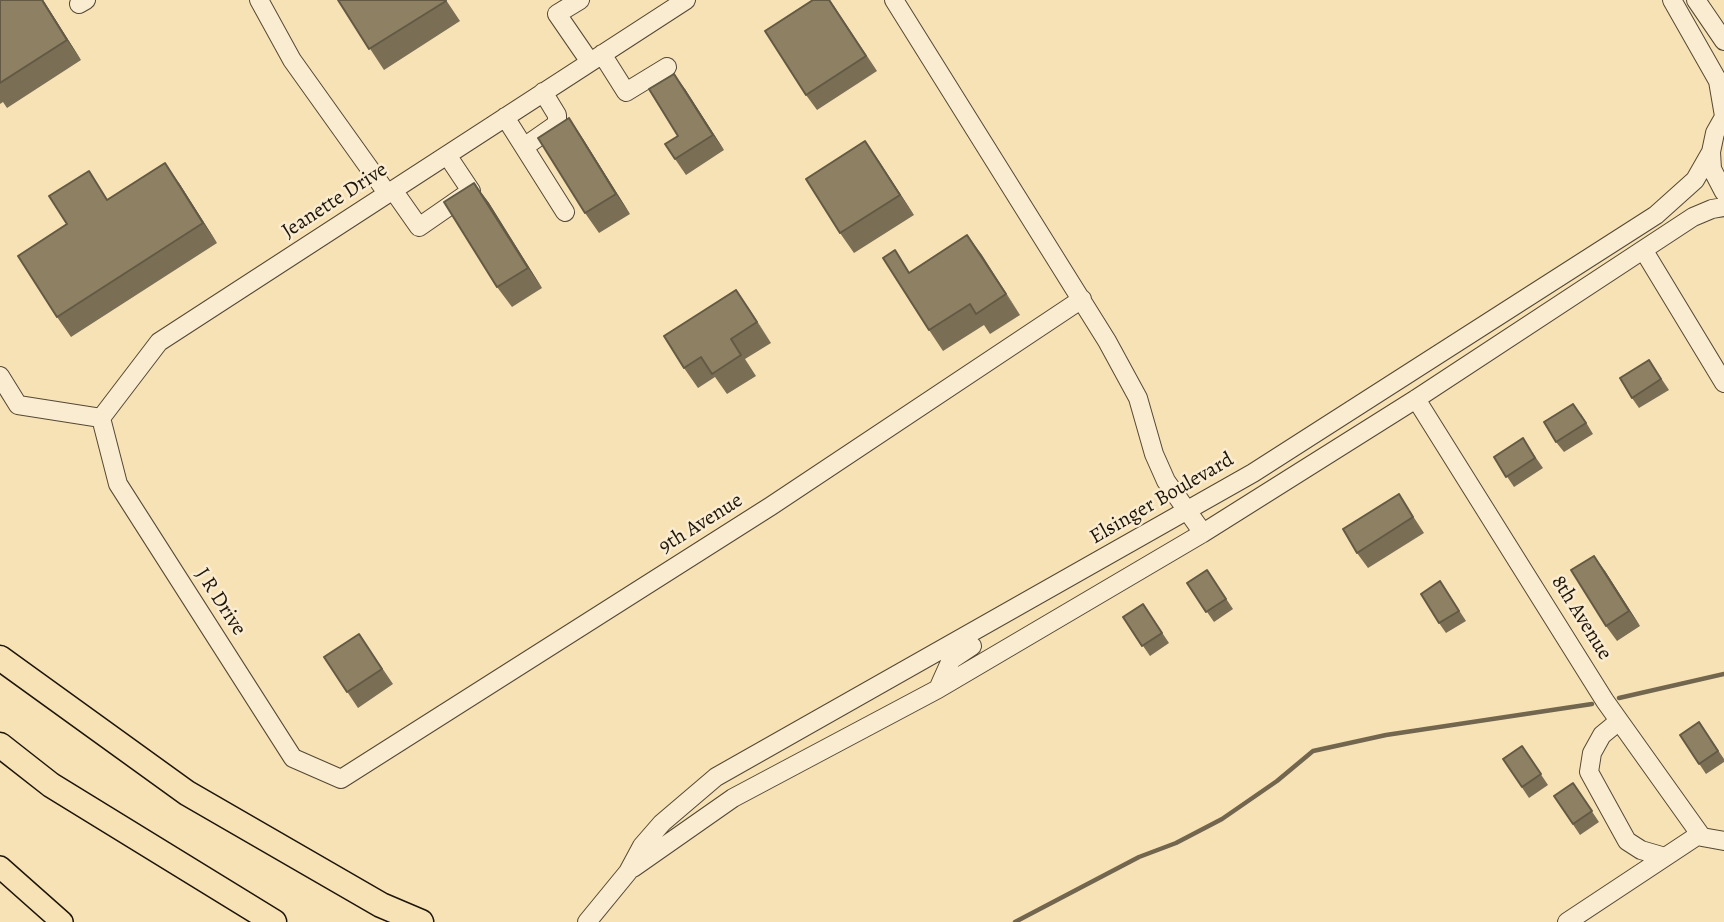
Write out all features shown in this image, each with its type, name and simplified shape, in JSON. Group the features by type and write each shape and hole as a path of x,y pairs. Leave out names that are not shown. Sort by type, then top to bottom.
{"highway":[{"path":"0,658 187,793 381,905 421,922"},
{"path":"0,745 51,785 274,922"}],"main road":[{"path":"0,867 62,922"}],"street":[{"path":"259,0 292,60 419,227 471,191 447,155"},
{"path":"580,0 557,15 626,92 667,67"},
{"name":"Jeanette Drive","path":"101,418 159,342 686,0"},
{"path":"894,0 1082,299 1138,398 1160,469 1203,533"},
{"path":"1672,0 1718,81 1724,117"},
{"path":"1696,0 1724,41"},
{"path":"524,147 557,124 557,115 543,92"},
{"path":"505,117 565,212"},
{"name":"Elsinger Boulevard","path":"587,922 628,872 642,846 662,822 716,777 1253,473 1656,215 1695,180 1711,152 1715,133 1724,117"},
{"path":"1711,152 1712,169 1724,192"},
{"name":"Elsinger Boulevard","path":"628,872 733,798 938,689 1203,533 1416,399 1704,211 1724,207"},
{"path":"1644,251 1724,383"},
{"name":"9th Avenue","path":"341,779 771,506 1082,299"},
{"path":"0,376 18,405 101,418"},
{"name":"8th Avenue","path":"1416,399 1619,721 1700,834"},
{"name":"J R Drive","path":"101,418 118,484 293,758 341,779"},
{"path":"938,689 951,660 1025,615 1048,591"},
{"path":"1619,721 1602,735 1592,753 1589,772 1627,841 1642,850 1665,857"},
{"path":"1567,922 1700,834 1707,840 1724,841"}],"building":[{"path":"0,0 42,0 67,40 0,83"},
{"path":"338,0 445,0 446,1 369,49"},
{"path":"813,0 829,0 866,56 806,95 765,31"},
{"path":"674,74 713,135 675,159 665,144 678,136 649,89"},
{"path":"569,118 616,194 585,213 538,138"},
{"path":"865,141 900,195 840,233 806,179"},
{"path":"165,163 203,223 57,317 18,256 67,224 49,196 89,171 107,200"},
{"path":"474,183 528,268 497,287 444,202"},
{"path":"967,235 1006,294 976,314 970,304 929,330 883,258 895,250 909,273"},
{"path":"736,290 757,322 731,339 741,355 712,374 701,357 684,368 664,336"},
{"path":"1649,360 1661,379 1632,398 1620,378"},
{"path":"1573,404 1586,423 1556,442 1544,422"},
{"path":"1523,438 1535,458 1506,477 1494,457"},
{"path":"1399,494 1413,517 1357,553 1343,529"},
{"path":"1594,556 1629,611 1606,626 1571,570"},
{"path":"1207,570 1226,599 1206,612 1187,583"},
{"path":"1440,581 1459,611 1439,623 1421,594"},
{"path":"1143,604 1162,633 1142,646 1123,617"},
{"path":"359,634 382,669 347,692 324,657"},
{"path":"1699,722 1718,751 1699,764 1680,735"},
{"path":"1522,746 1541,774 1522,787 1503,759"},
{"path":"1573,783 1592,811 1573,824 1554,796"}],"waterway":[{"path":"1619,698 1724,674"},
{"path":"1015,922 1139,857 1176,843 1222,819 1277,781 1313,751 1386,735 1592,704"}]}
